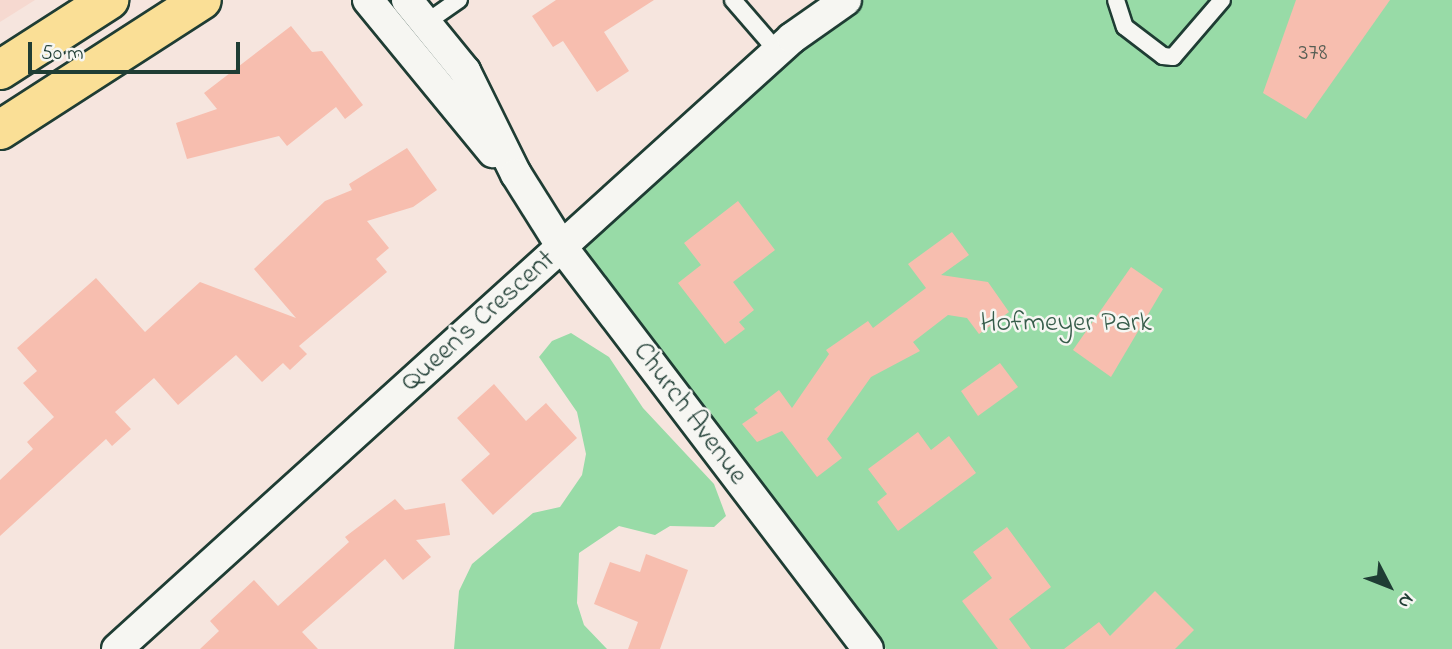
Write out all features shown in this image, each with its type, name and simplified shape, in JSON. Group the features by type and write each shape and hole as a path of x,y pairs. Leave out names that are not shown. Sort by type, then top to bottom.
{"main road":[{"path":"36,46 87,0"},
{"path":"0,70 109,0"},
{"path":"0,130 202,0"}],"street":[{"name":"Church Avenue","path":"368,0 516,174"},
{"name":"Church Avenue","path":"407,0 427,22 472,83 516,174 562,247 869,649"},
{"name":"Queen's Crescent","path":"117,649 778,52 846,0"}],"lane":[{"path":"427,22 459,0"},
{"path":"733,0 778,52"},
{"path":"1116,0 1125,27 1163,56 1173,57 1222,0"}],"shaded area":[{"path":"0,0 35,0 0,22"}],"green space":[{"name":"Hofmeyer Park","path":"855,0 1452,0 1452,649 886,649 583,247"},
{"path":"571,333 609,357 643,408 714,484 726,516 714,527 670,526 655,535 619,526 579,553 577,603 584,625 607,649 454,649 459,591 472,564 533,513 560,507 582,475 586,454 577,412 539,357 552,341"}],"building":[{"path":"556,0 654,0 604,32 629,71 597,92 563,41 553,47 532,16"},
{"path":"1296,0 1390,0 1306,119 1263,93"},
{"path":"291,26 312,52 322,51 363,105 345,119 336,107 287,146 279,136 187,159 176,123 217,109 204,93"},
{"path":"407,148 437,190 413,207 367,221 389,248 376,259 387,272 299,346 307,354 290,370 283,363 262,382 236,355 178,405 154,378 115,412 131,429 112,446 106,439 0,536 0,480 33,449 27,442 54,417 23,383 37,371 17,348 96,278 145,332 200,282 296,318 254,269 325,201 352,190 349,184"},
{"path":"738,201 775,250 733,282 754,310 739,322 745,329 725,344 678,283 701,265 684,243"},
{"path":"952,232 969,255 941,275 988,282 1009,312 979,334 967,318 948,315 913,342 920,351 871,377 827,439 842,458 817,477 782,431 757,442 742,424 758,413 754,409 779,390 792,408 829,354 826,350 868,321 873,328 926,288 908,264"},
{"path":"1131,267 1163,289 1111,377 1073,350"},
{"path":"1000,363 1018,387 978,416 961,391"},
{"path":"494,384 526,421 546,403 577,438 493,515 461,480 490,454 457,418"},
{"path":"918,432 931,450 949,436 976,473 898,531 877,502 887,494 868,469"},
{"path":"395,499 405,510 445,503 450,535 416,540 431,557 403,580 385,559 302,632 318,649 200,649 219,631 210,621 254,580 278,606 349,542 345,537"},
{"path":"1007,527 1051,587 1009,619 1031,649 998,649 962,601 992,578 973,552"},
{"path":"646,554 688,570 660,649 628,649 638,622 594,604 610,562 640,572"},
{"path":"1155,591 1194,630 1175,649 1064,649 1099,622 1110,636"}]}
